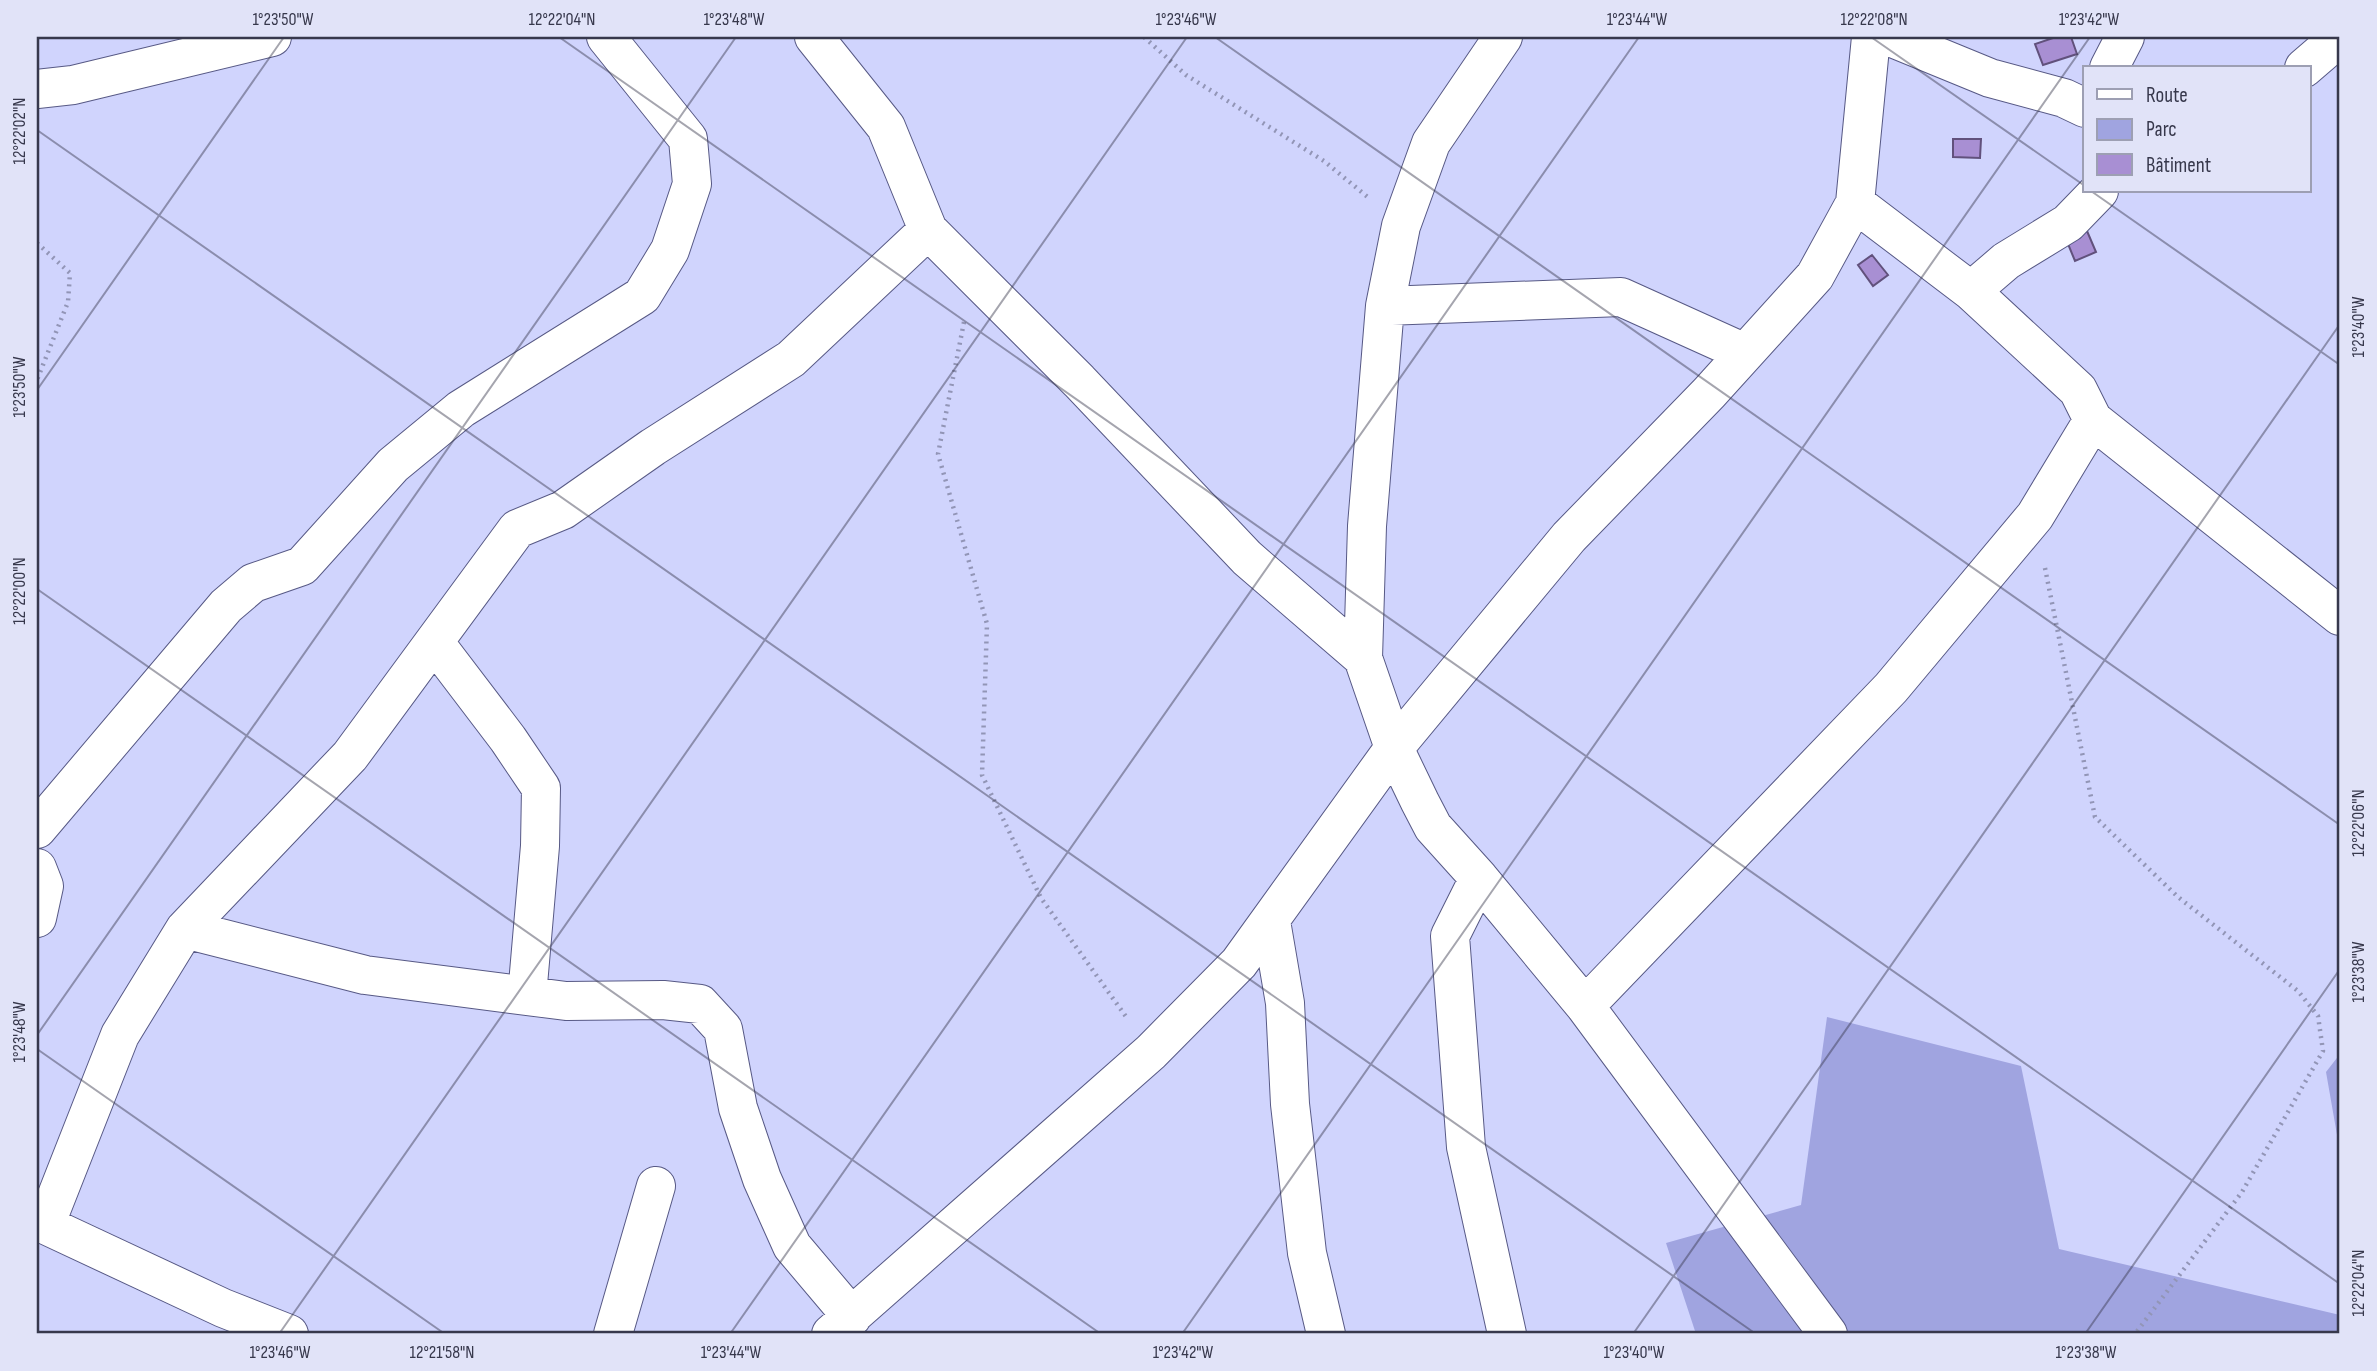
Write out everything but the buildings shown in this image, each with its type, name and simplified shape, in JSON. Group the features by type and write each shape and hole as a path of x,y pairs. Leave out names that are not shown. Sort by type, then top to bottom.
{"street":[{"path":"37,89 73,85 272,37"},
{"path":"37,829 226,606 253,583 302,566 393,465 461,410 642,296 670,250 692,184 688,139 606,37"},
{"path":"814,37 886,127 928,230 1247,558 1363,658"},
{"path":"1503,37 1431,143 1401,226 1385,306 1367,526 1363,658 1394,748 1433,827 1585,1006 1828,1334"},
{"path":"185,929 365,975 566,1001 663,1000 699,1004 723,1029 738,1108 762,1179 792,1246 842,1326 1152,1052 1240,962 1394,748 1569,537 1815,276 1855,203 1871,37"},
{"path":"1890,37 1990,78 2064,98 2083,107"},
{"path":"2110,66 2125,37"},
{"path":"2306,66 2340,37"},
{"path":"1971,291 2006,261 2068,223 2098,192"},
{"path":"1855,203 1971,291 2078,390 2093,420 2340,616"},
{"path":"289,1334 223,1308 41,1222 120,1035 185,929 349,756 517,529 563,510 653,447 791,359 928,230"},
{"path":"1385,306 1621,298 1745,353"},
{"path":"1585,1006 1891,688 2035,516 2093,420"},
{"path":"435,643 508,739 541,788 540,846 527,996"},
{"path":"37,868 44,886 37,918"},
{"path":"1479,878 1450,936 1466,1147 1507,1334"},
{"path":"1271,921 1285,1003 1290,1104 1307,1253 1326,1334"},
{"path":"612,1334 656,1186"}],"path":[{"path":"1144,37 1186,75 1324,161 1401,226"},
{"path":"37,243 70,273 68,302 37,380"},
{"path":"973,276 938,454 987,624 982,775 1041,898 1152,1052"},
{"path":"2035,516 2095,817 2178,897 2298,991 2318,1016 2323,1051 2242,1192 2134,1334"}],"green space":[{"path":"1827,1017 2021,1066 2059,1249 2340,1315 2340,1334 1696,1334 1666,1243 1801,1205"},
{"path":"2340,1054 2340,1152 2326,1072"}]}
